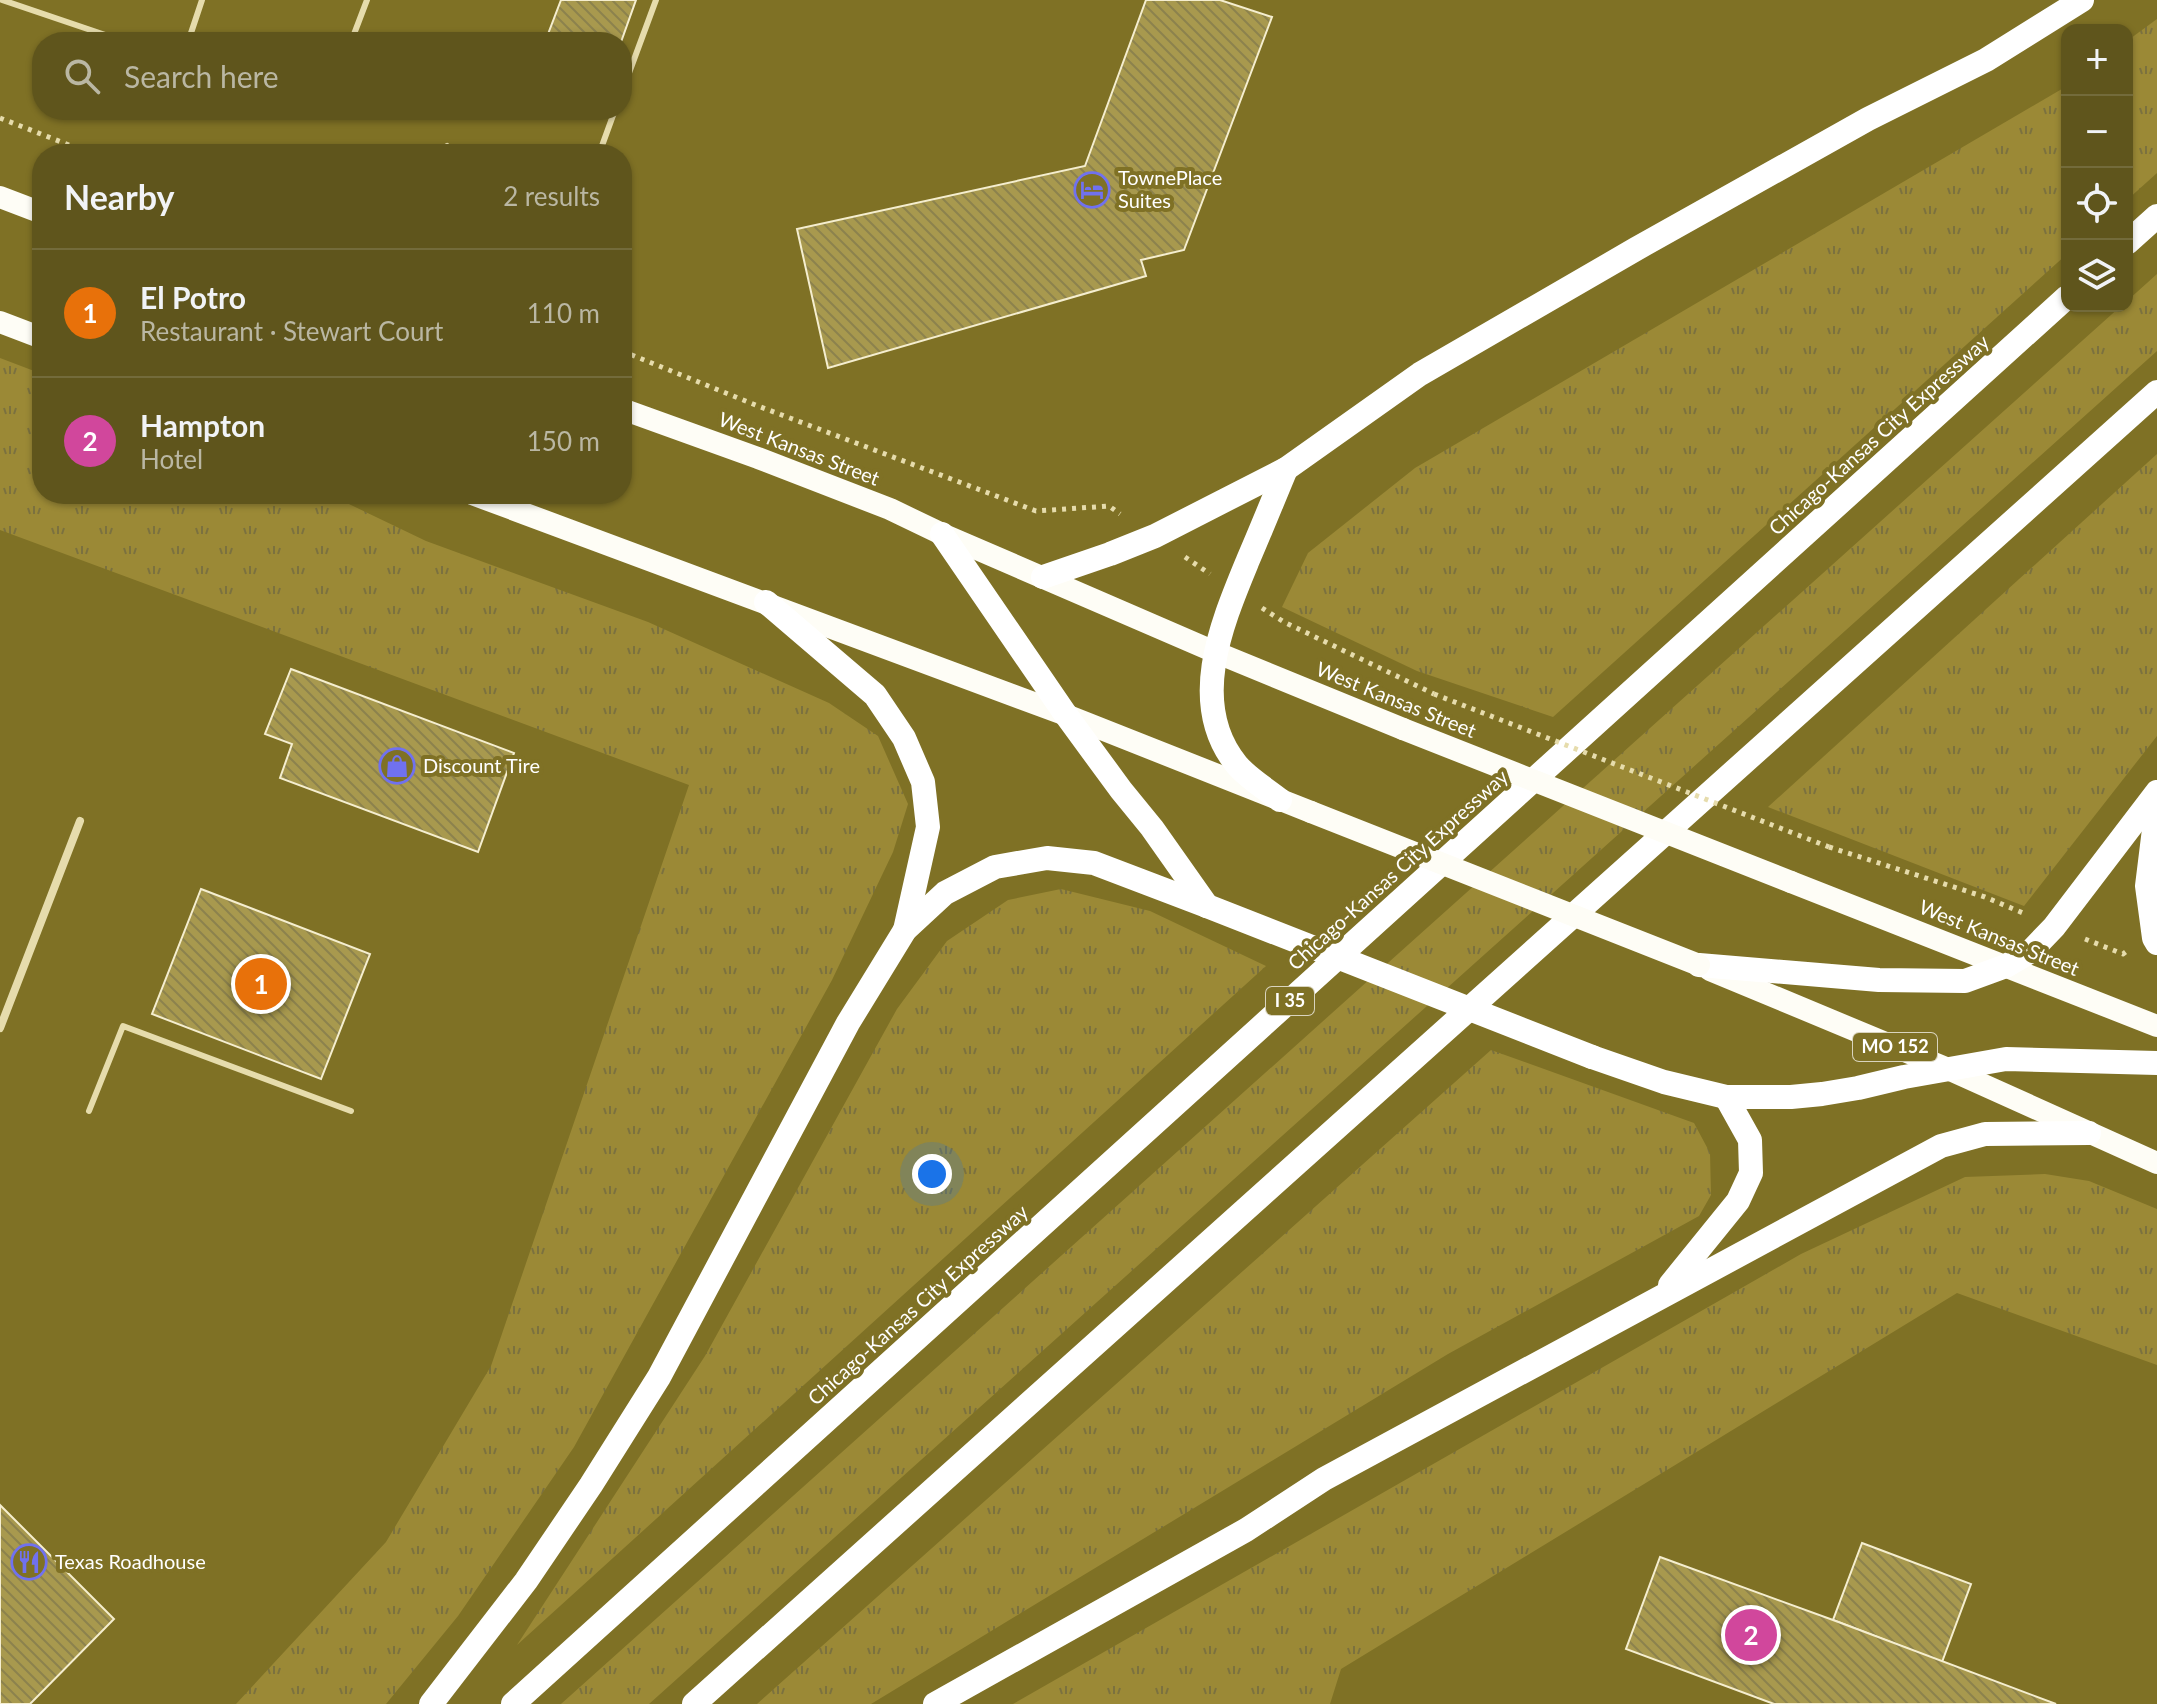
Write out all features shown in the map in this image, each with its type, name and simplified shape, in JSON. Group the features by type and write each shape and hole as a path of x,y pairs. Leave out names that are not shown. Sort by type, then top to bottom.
{"highway":[{"path":"1043,577 1155,536 1286,469 1420,374 1854,127 1986,60 2082,0"},
{"path":"0,197 32,209"},
{"path":"2130,240 2157,216"},
{"name":"Chicago-Kansas City Expressway","path":"513,1704 2061,302"},
{"path":"0,322 32,334"},
{"path":"694,1704 2157,392"},
{"name":"West Kansas Street","path":"632,413 890,509 1215,652 1403,729 2157,1026"},
{"path":"1280,800 1237,765 1219,735 1211,701 1215,652 1234,591 1286,469"},
{"path":"499,504 1066,715 1280,800"},
{"path":"942,534 1066,715 1207,906"},
{"path":"766,602 875,695 904,738 923,782 928,827 905,930"},
{"path":"1699,965 1879,980 1965,981 2006,966 2031,951 2054,927 2157,792"},
{"name":"MO 152","path":"1280,800 1699,965 1948,1069 2157,1163"},
{"path":"2156,941 2147,886 2157,805"},
{"path":"431,1704 526,1581 659,1377 848,1023 905,930 945,893 995,867 1047,858 1094,863 1592,1057 1664,1082 1726,1097 1822,1094 2006,1059 2157,1063"},
{"path":"1663,1295 1738,1201 1751,1173 1750,1140 1726,1097"},
{"path":"935,1704 1246,1530 1324,1479 1941,1146 1985,1134 2089,1133"}],"street":[{"path":"0,1028 80,821"}],"lane":[{"path":"2,0 96,32"},
{"path":"191,32 202,0"},
{"path":"355,32 367,0"},
{"path":"632,65 656,0"},
{"path":"603,144 611,120"},
{"path":"89,1111 123,1026 351,1111"}],"path":[{"path":"0,118 66,144"},
{"path":"632,355 758,406"},
{"path":"1434,694 1829,847 1985,897 2123,954 2156,941"}],"green space":[{"path":"2157,19 2157,173 2133,195 2133,96 2133,37"},
{"path":"2061,90 2061,259 1553,717 1417,671 1282,607 1308,553 1415,468"},
{"path":"2157,274 2157,351 649,1704 561,1704 2114,312 2133,312 2133,296"},
{"path":"0,358 32,370 32,504 349,504 426,541 648,622 829,703 878,736 908,804 893,852 832,980 574,1447 458,1616 386,1704 236,1704 386,1542 491,1366 689,785 0,530"},
{"path":"2157,454 2157,736 2024,906 1768,807"},
{"path":"1061,889 1150,911 1266,966 517,1645 705,1356 897,1009 947,941 1008,900"},
{"path":"1491,1050 1694,1123 1710,1153 1711,1195 1699,1216 1448,1354 871,1704 757,1704"},
{"path":"2045,1174 2089,1181 2157,1209 2157,1365 1957,1293 1341,1669 1330,1704 1013,1704 1801,1254 1965,1177"}],"building":[{"path":"561,0 636,0 625,32 549,32"},
{"name":"TownePlace Suites","path":"1146,0 1220,0 1272,17 1184,250 1141,260 1146,276 828,368 797,229 1085,166"},
{"name":"Discount Tire","path":"291,669 514,753 478,852 280,778 292,744 265,734"},
{"path":"201,889 370,954 321,1079 152,1014"},
{"name":"Texas Roadhouse","path":"0,1505 114,1619 30,1704 0,1704"},
{"path":"1862,1543 1971,1584 1942,1662 1833,1620"},
{"path":"1660,1557 2056,1704 1774,1704 1626,1649"}],"place":[{"name":"TownePlace Suites","path":"1092,190"},
{"name":"Discount Tire","path":"397,766"},
{"name":"El Potro","path":"261,984"},
{"name":"Texas Roadhouse","path":"29,1562"},
{"name":"Hampton","path":"1751,1635"}]}
